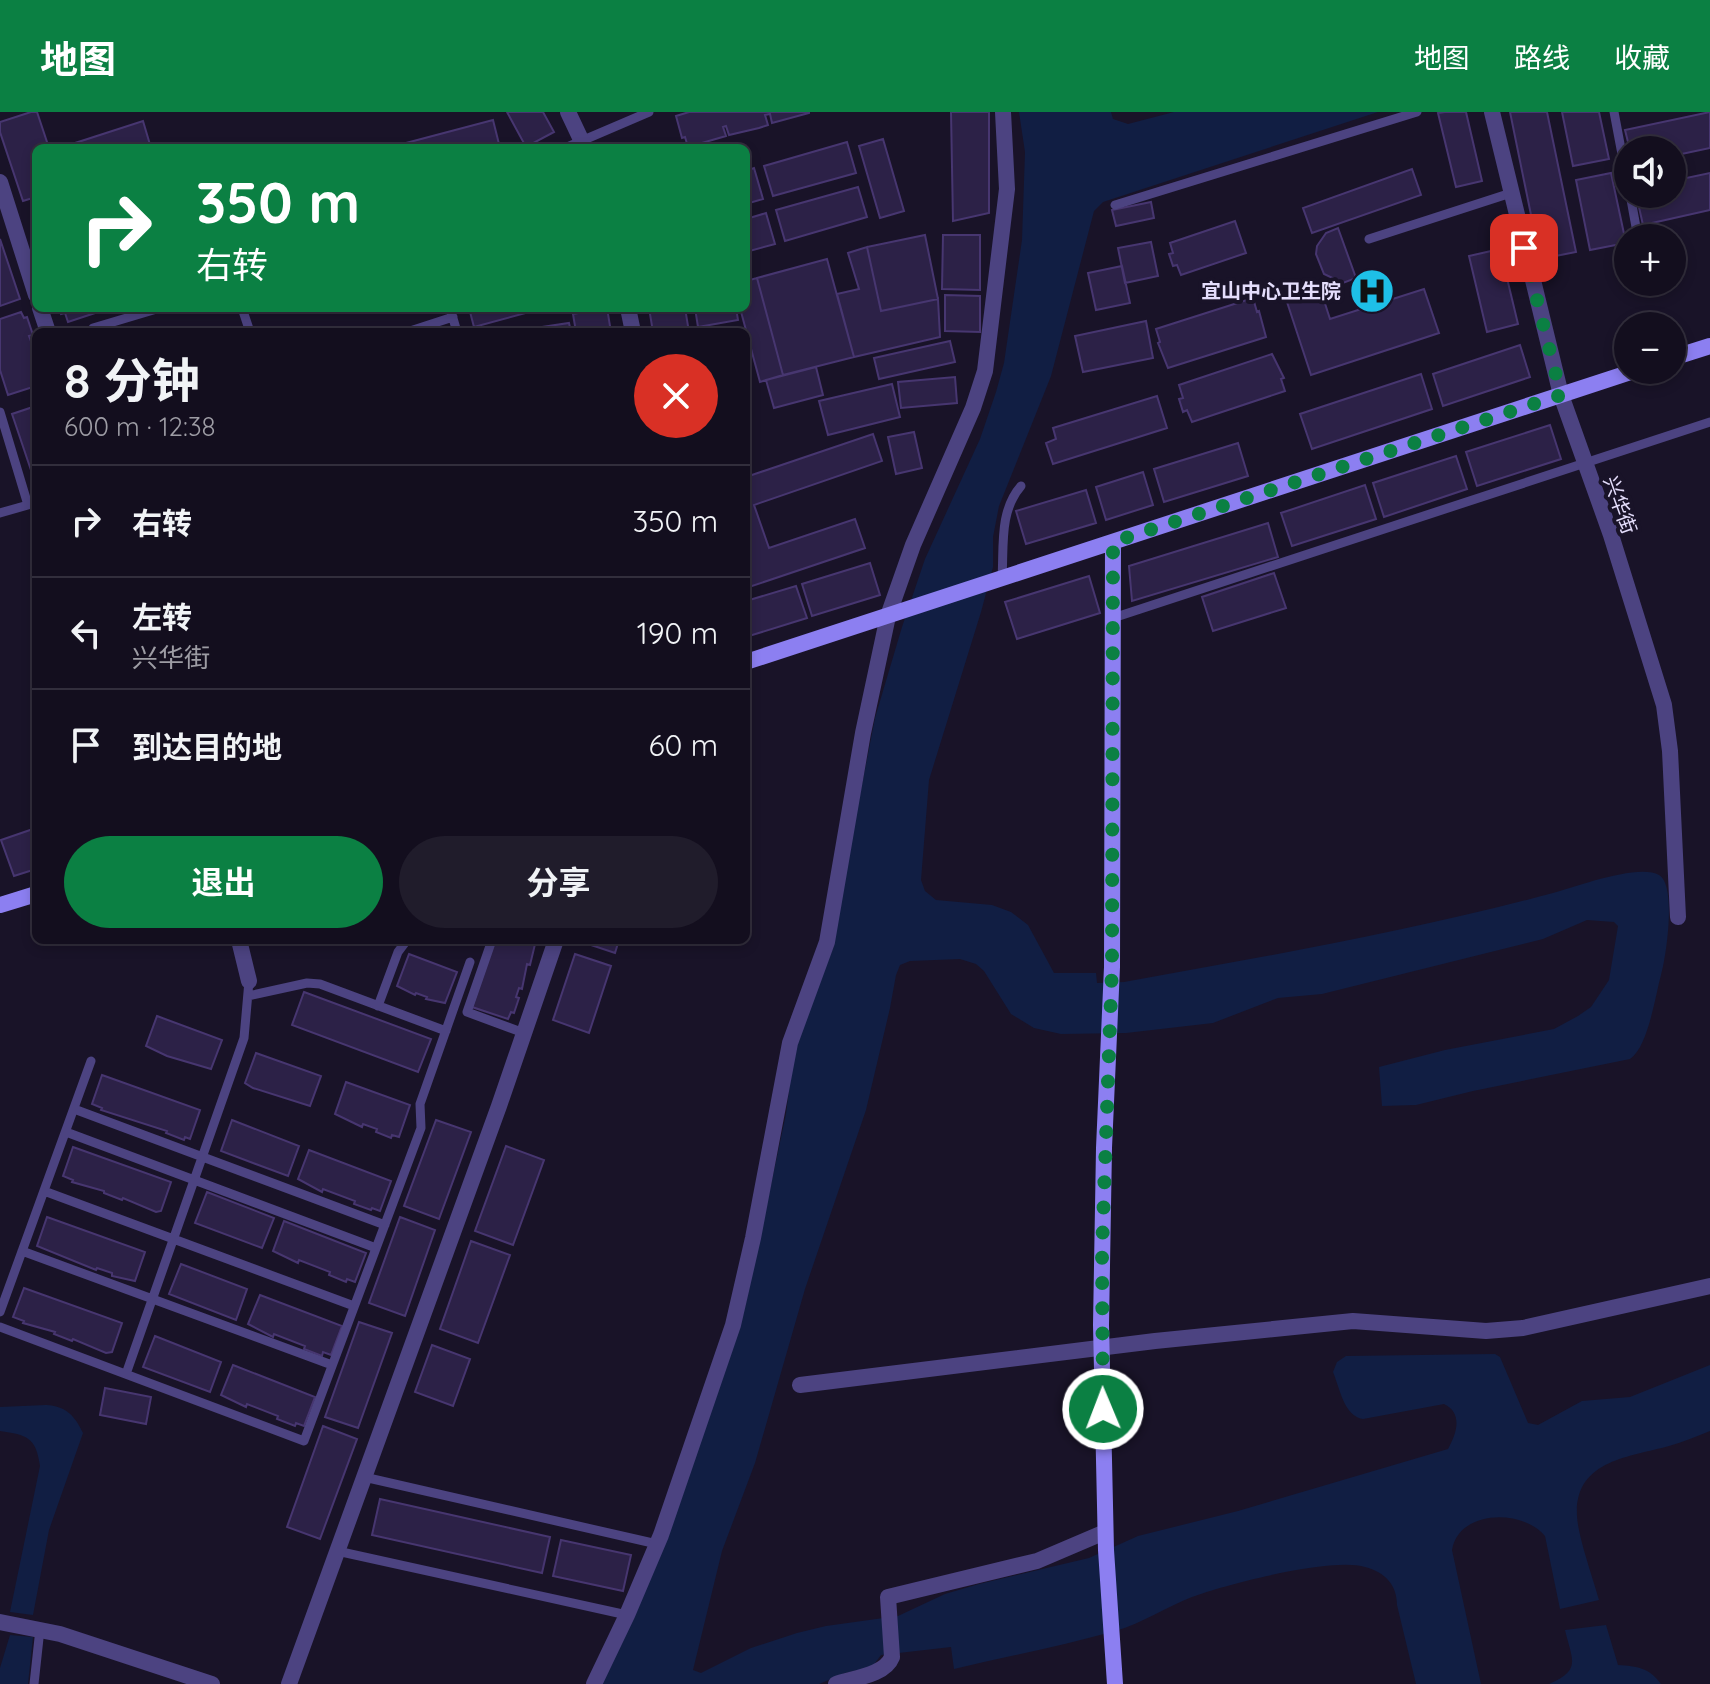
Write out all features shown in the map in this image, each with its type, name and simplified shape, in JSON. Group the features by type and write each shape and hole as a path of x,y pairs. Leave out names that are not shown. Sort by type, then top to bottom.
{"street":[{"path":"568,112 583,144"},
{"path":"594,1684 657,1544 733,1325 790,1043 827,942 863,733 888,616 913,545 973,408 985,371 1007,189 1003,112"},
{"name":"兴华街","path":"1492,112 1561,395 1611,535 1664,705 1670,751 1678,917"},
{"path":"0,182 32,282"},
{"path":"1686,354 1710,346"},
{"path":"750,661 1614,378"},
{"path":"1113,542 1112,967 1102,1222 1102,1348 1105,1532 1115,1684"},
{"path":"0,905 32,895"},
{"path":"240,944 249,988"},
{"path":"289,1684 555,944"},
{"path":"800,1385 1353,1321 1486,1331 1523,1328 1710,1286"},
{"path":"836,1684 882,1670 889,1664 892,1657 888,1597 1037,1561 1105,1532"},
{"path":"0,1622 40,1629 212,1684"}],"lane":[{"path":"583,144 646,112"},
{"path":"1115,205 1417,112"},
{"path":"1614,112 1619,136"},
{"path":"1369,239 1511,193"},
{"path":"93,328 147,312"},
{"path":"416,328 451,313"},
{"path":"0,412 5,446 32,507 0,513"},
{"path":"1113,618 1710,422"},
{"path":"997,580 1007,509 1021,486"},
{"path":"378,1006 398,952 404,944"},
{"path":"491,944 467,1012 524,1033"},
{"path":"0,1327 304,1441 421,1128 420,1104 470,962"},
{"path":"126,1374 244,1038 249,988 320,984 446,1031"},
{"path":"0,1312 91,1061"},
{"path":"74,1109 385,1225"},
{"path":"66,1132 376,1248"},
{"path":"44,1191 354,1306"},
{"path":"22,1251 332,1365"},
{"path":"364,1477 657,1544"},
{"path":"337,1551 627,1615"},
{"path":"34,1684 40,1629"}],"water":[{"path":"1019,112 1111,112 1113,119 1128,124 1174,112 1378,112 1103,202 1094,211 1051,376 999,506 993,537 993,567 929,780 921,880 925,891 936,900 992,905 1011,912 1028,925 1054,973 1096,973 1097,983 1124,982 1340,942 1500,907 1607,877 1650,872 1659,875 1668,892 1669,922 1663,966 1646,1033 1630,1059 1416,1105 1382,1106 1379,1067 1445,1050 1554,1029 1591,1007 1609,980 1618,926 1614,922 1587,920 1543,939 1322,994 1278,998 1213,1023 1126,1033 1061,1034 1034,1028 1011,1014 984,971 976,964 960,959 910,961 900,965 866,1110 805,1289 755,1463 722,1551 693,1670 701,1673 751,1648 797,1633 898,1616 945,1594 1089,1558 1138,1536 1238,1511 1448,1449 1456,1430 1456,1418 1444,1404 1363,1419 1351,1413 1333,1372 1337,1362 1346,1356 1495,1354 1500,1357 1528,1423 1538,1425 1582,1401 1630,1397 1710,1365 1710,1431 1607,1464 1585,1483 1578,1497 1578,1525 1599,1600 1560,1609 1545,1536 1522,1521 1508,1518 1479,1520 1466,1527 1457,1537 1452,1550 1481,1684 1416,1684 1392,1586 1378,1572 1350,1565 1279,1573 1229,1585 1192,1597 1115,1631 954,1669 951,1647 881,1655 872,1667 845,1673 819,1684 601,1684 681,1500 745,1307 786,1114 793,1058 808,1010 834,946 875,718 925,559 980,439 1004,363 1022,240 1025,152"},
{"path":"46,1405 69,1413 83,1433 49,1530 33,1615 10,1612 40,1466 36,1449 29,1439 0,1431 0,1407"},
{"path":"1606,1625 1618,1665 1642,1669 1661,1684 1549,1684 1566,1674 1572,1663 1565,1630"},
{"path":"10,1635 33,1637 28,1684 0,1684 0,1668"}],"building":[{"path":"37,112 48,144 32,144 32,198 23,201 0,132 0,122"},
{"path":"507,112 543,112 554,132 532,144 524,144"},
{"path":"689,112 809,112 772,123 770,114 765,115 768,125 729,135 726,126 723,127 726,136 698,144 687,144 685,137 682,138 676,116"},
{"path":"951,112 989,112 989,213 953,221"},
{"path":"1466,112 1482,181 1456,187 1438,113"},
{"path":"1510,112 1547,112 1576,252 1540,259"},
{"path":"1562,112 1599,112 1609,159 1573,166"},
{"path":"1710,112 1710,148 1686,153 1686,136 1626,136 1625,130"},
{"path":"493,120 499,144 402,144"},
{"path":"143,121 150,144 72,144"},
{"path":"883,139 904,211 880,218 859,146"},
{"path":"847,142 856,173 773,196 764,166"},
{"path":"754,168 763,199 750,203 750,170"},
{"path":"1412,169 1421,195 1312,233 1303,208"},
{"path":"1611,173 1614,208 1618,208 1622,224 1614,224 1614,245 1590,250 1576,180"},
{"path":"1710,173 1710,210 1643,224 1639,208 1686,208 1686,178"},
{"path":"858,187 867,217 785,241 776,210"},
{"path":"1151,202 1154,218 1116,226 1112,210"},
{"path":"766,213 775,244 750,251 750,218"},
{"path":"1235,221 1246,253 1181,275 1177,265 1173,266 1169,254 1173,253 1170,243"},
{"path":"1338,228 1356,278 1343,283 1324,274 1316,254 1317,246 1326,233"},
{"path":"925,235 938,299 881,311 867,247"},
{"path":"943,235 980,235 980,290 942,289"},
{"path":"0,239 20,299 0,306"},
{"path":"1151,242 1158,276 1125,283 1118,248"},
{"path":"867,247 881,311 938,299 940,337 854,357 837,294 859,289 848,253"},
{"path":"1500,249 1518,324 1487,332 1469,256"},
{"path":"827,259 854,357 783,375 757,278"},
{"path":"1122,266 1130,303 1096,310 1088,273"},
{"path":"757,278 783,375 760,382 750,345 750,328 745,328 741,312 750,312 750,280"},
{"path":"1319,285 1330,319 1424,289 1439,333 1311,375 1285,296"},
{"path":"945,295 980,296 980,332 945,331"},
{"path":"1253,298 1266,337 1168,368 1156,329"},
{"path":"21,312 24,318 27,317 32,332 29,336 32,344 32,387 8,395 0,370 0,319"},
{"path":"60,312 98,312 68,322 65,313"},
{"path":"470,312 529,312 474,327"},
{"path":"608,312 610,328 575,328 573,314"},
{"path":"650,312 686,312 688,328 652,328"},
{"path":"696,312 737,312 738,320 698,327"},
{"path":"1146,321 1153,358 1083,372 1075,336"},
{"path":"569,323 570,328 536,328"},
{"path":"950,341 955,362 879,379 874,358"},
{"path":"1520,345 1530,377 1443,406 1433,374"},
{"path":"1272,354 1284,378 1281,379 1285,391 1192,422 1187,410 1183,412 1179,385"},
{"path":"816,367 823,395 774,408 766,380"},
{"path":"1421,374 1432,409 1312,449 1300,414"},
{"path":"955,377 957,403 901,408 898,382"},
{"path":"892,384 900,417 828,435 819,401"},
{"path":"1157,396 1167,428 1053,464 1046,443 1056,439 1053,428"},
{"path":"32,407 32,473 12,414"},
{"path":"1550,425 1561,459 1477,486 1466,452"},
{"path":"914,432 922,468 896,474 888,437"},
{"path":"873,434 882,461 754,505 769,548 855,519 865,548 750,587 750,476"},
{"path":"1238,443 1248,476 1164,502 1154,469"},
{"path":"1456,456 1467,489 1384,517 1373,483"},
{"path":"1143,472 1153,505 1106,520 1096,487"},
{"path":"1365,485 1376,519 1292,546 1281,513"},
{"path":"1086,490 1096,523 1026,544 1016,511"},
{"path":"1268,523 1278,557 1132,601 1129,566"},
{"path":"870,563 880,595 812,616 802,584"},
{"path":"1274,573 1286,608 1213,631 1202,597"},
{"path":"1089,576 1100,613 1017,639 1005,602"},
{"path":"796,586 807,618 750,636 750,600"},
{"path":"32,829 32,870 14,876 1,840"},
{"path":"494,944 535,944 522,989 519,988 516,997 519,998 514,1013 511,1012 508,1019 472,1007"},
{"path":"588,944 618,944 615,953"},
{"path":"409,954 457,972 445,1003 426,999 397,986"},
{"path":"575,954 611,966 589,1033 553,1020"},
{"path":"304,992 431,1039 418,1072 292,1025"},
{"path":"157,1016 222,1040 211,1069 167,1056 146,1046"},
{"path":"256,1053 321,1076 310,1106 245,1083"},
{"path":"102,1075 200,1110 190,1139 185,1137 184,1140 92,1104"},
{"path":"346,1082 410,1105 399,1137 392,1135 391,1138 376,1132 377,1129 363,1124 362,1127 335,1114"},
{"path":"232,1120 299,1146 288,1176 221,1151"},
{"path":"436,1120 471,1132 439,1219 404,1206"},
{"path":"506,1146 544,1160 513,1245 475,1231"},
{"path":"73,1147 171,1182 161,1211 122,1200 63,1176"},
{"path":"309,1150 391,1181 380,1211 354,1204 355,1201 323,1189 322,1192 298,1179"},
{"path":"207,1192 274,1218 262,1248 195,1223"},
{"path":"47,1217 145,1252 135,1281 112,1276 112,1273 96,1270 37,1246"},
{"path":"400,1217 435,1230 405,1316 369,1303"},
{"path":"284,1221 366,1253 355,1282 347,1279 346,1282 329,1275 330,1272 299,1260 298,1263 273,1251"},
{"path":"471,1241 510,1255 478,1343 440,1329"},
{"path":"181,1264 247,1289 236,1320 169,1294"},
{"path":"24,1288 122,1323 112,1352 106,1353 72,1341 13,1317"},
{"path":"260,1295 342,1326 331,1355 323,1352 322,1356 304,1349 305,1346 274,1334 273,1337 248,1324"},
{"path":"359,1322 392,1333 358,1428 325,1417"},
{"path":"155,1336 221,1362 210,1392 143,1367"},
{"path":"432,1345 470,1359 453,1406 415,1392"},
{"path":"233,1365 315,1397 304,1426 296,1423 295,1426 277,1419 278,1416 247,1404 246,1407 221,1395"},
{"path":"105,1388 151,1397 146,1424 100,1415"},
{"path":"323,1426 357,1439 320,1539 287,1527"},
{"path":"380,1499 550,1537 542,1573 372,1535"},
{"path":"561,1540 631,1555 623,1591 553,1576"}],"place":[{"name":"宜山中心卫生院","path":"1372,291"}],"route":[{"path":"1103,1409 1104,1148 1112,967 1113,542 1561,395 1524,248"}]}
